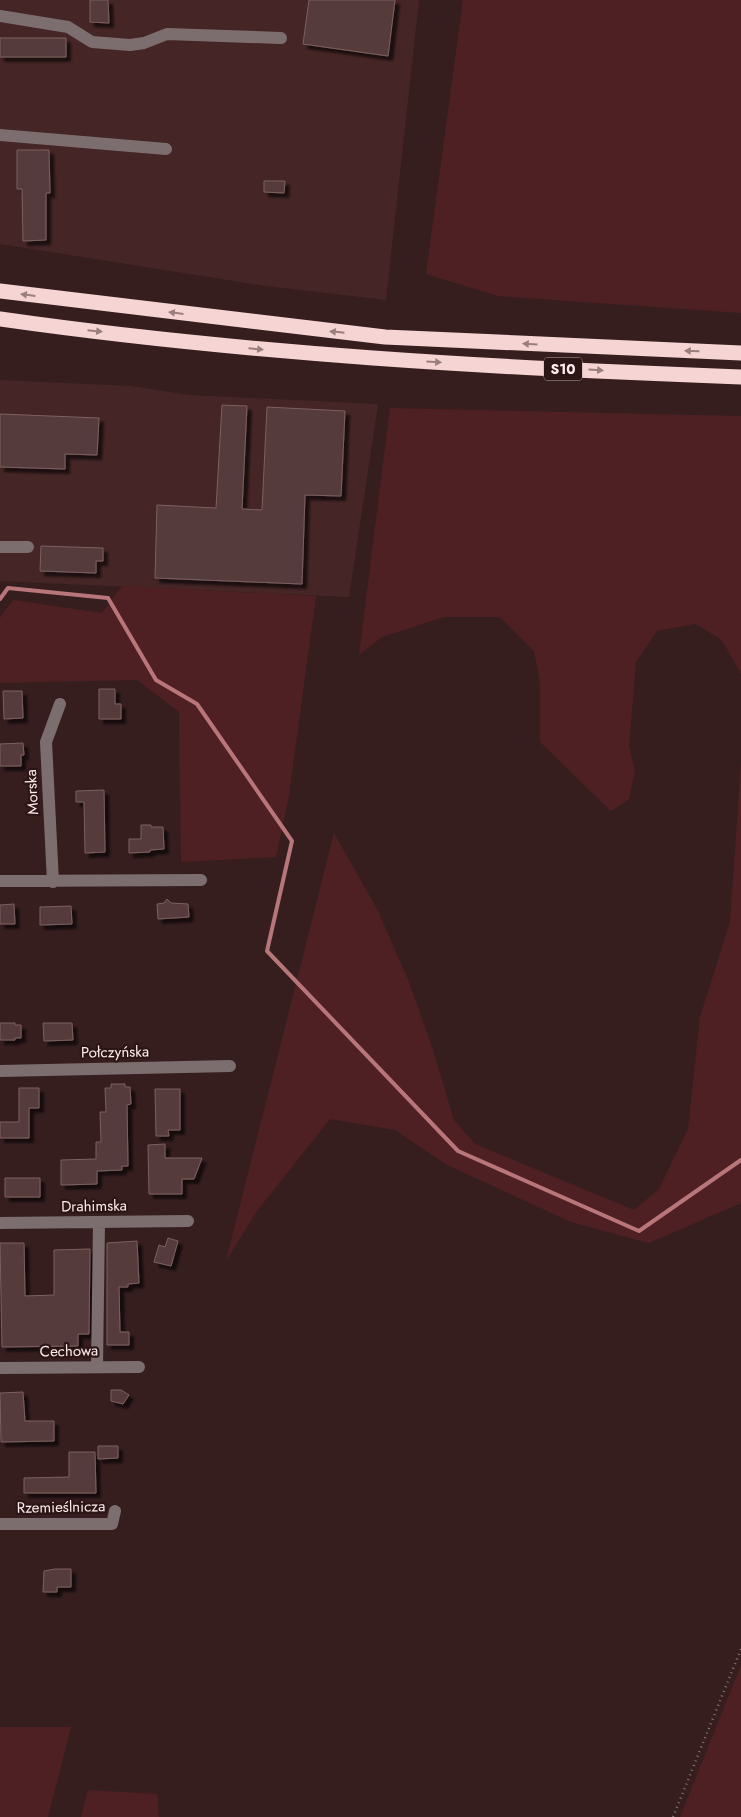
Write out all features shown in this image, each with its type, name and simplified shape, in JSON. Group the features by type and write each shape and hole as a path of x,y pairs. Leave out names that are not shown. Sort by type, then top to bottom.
{"highway":[{"name":"S10","path":"0,291 385,337 741,353"},
{"name":"S10","path":"0,318 236,346 385,360 741,377"}],"street":[{"path":"0,16 68,27 92,42 111,44 130,45 167,34 281,38"},
{"path":"0,135 166,149"},
{"path":"0,547 28,546"},
{"name":"Morska","path":"53,882 46,742 60,704"},
{"path":"0,881 201,880"},
{"name":"Połczyńska","path":"0,1070 230,1066"},
{"name":"Drahimska","path":"0,1223 188,1221"},
{"path":"97,1367 99,1222"},
{"name":"Cechowa","path":"0,1368 139,1367"},
{"name":"Rzemieślnicza","path":"0,1524 112,1524 115,1511"}],"path":[{"path":"673,1817 741,1649"}],"shaded area":[{"path":"0,0 419,0 386,300 266,286 0,244"},
{"path":"463,0 741,0 741,313 498,296 426,274"},
{"path":"0,380 131,386 190,395 378,404 349,597 0,581"},
{"path":"390,408 741,416 741,674 722,640 695,624 657,631 636,662 629,746 635,771 629,799 611,811 540,742 540,682 534,651 500,617 444,617 382,637 359,655"},
{"path":"122,586 316,596 289,795 276,857 181,862 179,712 137,680 0,683 0,618 13,600 102,613"},
{"path":"741,762 741,1203 649,1243 571,1222 447,1165 395,1130 330,1119 257,1211 226,1261 334,833 378,911 409,982 433,1050 454,1120 475,1144 634,1210 659,1189 688,1129 700,1017 730,922"},
{"path":"741,1665 741,1817 680,1817 737,1675"},
{"path":"0,1727 71,1727 48,1817 0,1817"},
{"path":"88,1790 157,1794 159,1817 81,1817"}],"building":[{"path":"90,0 108,0 109,23 90,22"},
{"path":"309,0 395,0 388,56 303,44"},
{"path":"0,38 66,38 66,57 0,57"},
{"path":"17,150 49,150 50,193 46,193 46,240 23,241 22,189 17,189"},
{"path":"264,181 285,181 284,193 264,192"},
{"path":"222,405 247,406 242,509 262,510 267,407 345,411 341,496 305,495 302,584 155,578 157,505 216,508"},
{"path":"0,414 99,418 97,455 65,454 65,469 0,467"},
{"path":"41,546 103,548 103,561 96,561 96,573 40,571"},
{"path":"99,689 115,689 115,704 121,704 121,719 99,719"},
{"path":"3,691 22,691 23,718 4,719"},
{"path":"23,743 24,755 21,755 21,766 0,766 0,744"},
{"path":"104,790 105,852 85,853 84,802 76,802 76,791"},
{"path":"141,825 163,827 164,849 129,853 129,839 141,839"},
{"path":"167,899 171,903 188,904 189,917 158,919 157,904 164,903"},
{"path":"14,904 15,924 0,924 0,905"},
{"path":"71,906 72,924 40,925 40,907"},
{"path":"0,1023 21,1025 21,1038 0,1040"},
{"path":"43,1023 72,1023 73,1040 44,1041"},
{"path":"111,1084 125,1084 125,1087 130,1087 131,1104 127,1105 128,1166 122,1166 122,1170 97,1171 97,1184 61,1185 61,1160 96,1159 96,1142 101,1142 100,1112 106,1112 105,1088 111,1088"},
{"path":"19,1088 39,1088 39,1108 29,1108 29,1138 0,1138 0,1122 19,1122"},
{"path":"155,1089 180,1089 180,1130 168,1130 169,1136 156,1136"},
{"path":"165,1144 165,1158 202,1158 194,1179 182,1179 182,1194 149,1194 148,1145"},
{"path":"5,1178 40,1178 40,1197 5,1197"},
{"path":"168,1238 178,1241 171,1266 154,1262 159,1245 165,1247"},
{"path":"137,1241 139,1283 128,1284 128,1287 119,1287 120,1332 129,1332 129,1345 107,1345 107,1243"},
{"path":"0,1243 24,1243 25,1296 54,1295 54,1250 90,1249 89,1334 78,1334 78,1346 2,1347"},
{"path":"111,1390 121,1390 129,1395 123,1404 111,1401"},
{"path":"23,1392 25,1421 54,1421 54,1441 1,1442 0,1393"},
{"path":"98,1446 118,1446 118,1458 98,1459"},
{"path":"69,1452 95,1452 96,1493 24,1493 24,1478 69,1477"},
{"path":"71,1569 71,1587 57,1587 57,1592 43,1592 44,1571"}],"waterway":[{"path":"0,599 8,588 108,598 156,680 197,704 292,841 267,951 458,1151 639,1231 741,1160"}]}
